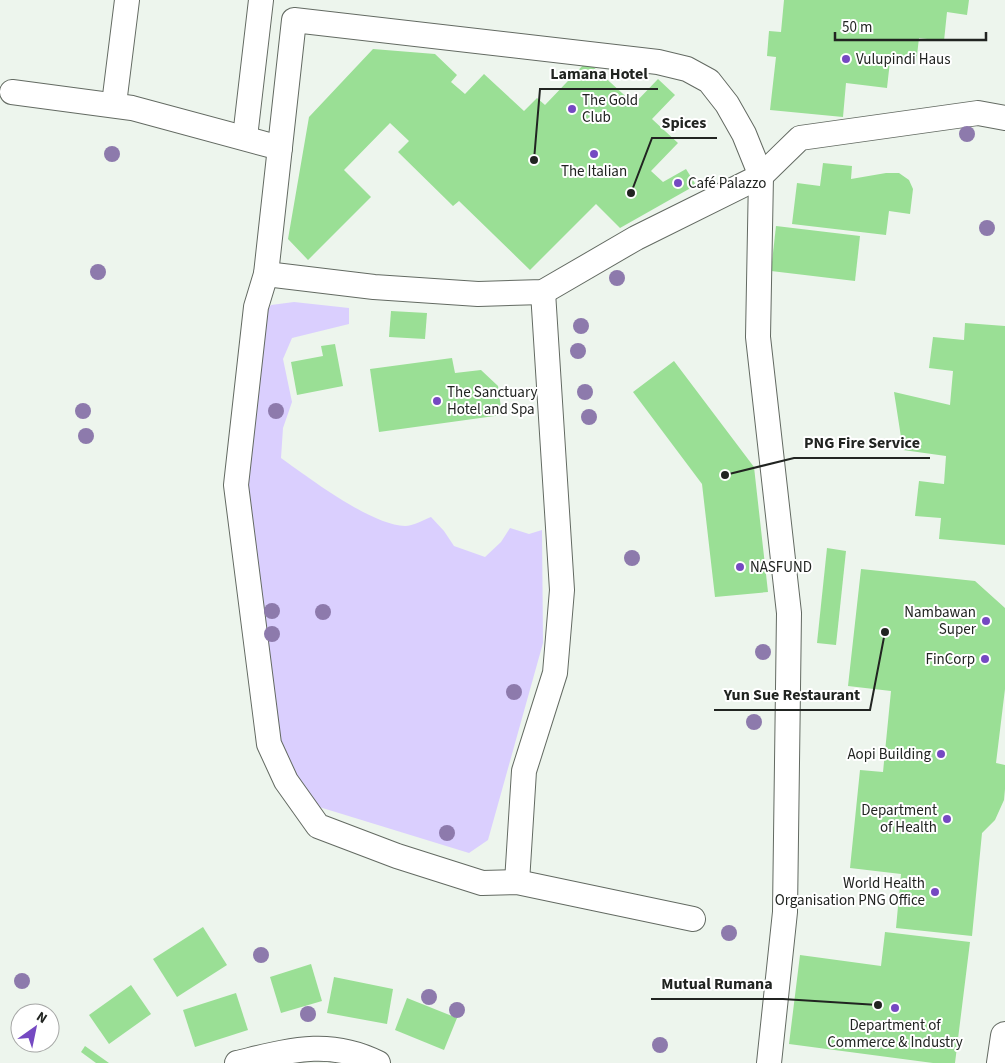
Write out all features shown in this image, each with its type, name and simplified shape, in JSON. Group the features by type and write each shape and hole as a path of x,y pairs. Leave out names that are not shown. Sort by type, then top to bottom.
{"highway":[{"path":"1001,1063 1005,1036"}],"street":[{"path":"114,104 127,0"},
{"path":"245,137 261,0"},
{"path":"693,919 517,882 482,883 397,856 318,826 286,781 269,744 236,485 256,307 266,274 294,20 658,62 687,69 709,81 727,104 744,134 761,176 758,337 789,613 785,912 769,1063"},
{"path":"12,92 114,104 245,137 280,148"},
{"path":"266,274 374,287 478,294 543,292 636,238 761,176 800,138 978,113 1005,118"},
{"path":"517,882 524,771 555,673 562,590 543,292"},
{"path":"237,1063 304,1048 331,1048 378,1063"}],"shaded area":[{"path":"294,302 349,308 349,324 292,338 283,359 292,402 283,428 281,458 341,499 375,518 391,524 408,526 431,517 454,546 485,557 501,542 510,528 529,534 542,530 543,643 488,840 469,853 303,802 274,747 239,484 260,323 271,305"}],"building":[{"name":"Vulupindi Haus","path":"784,0 969,0 967,15 947,12 944,41 919,38 916,64 890,61 887,88 846,83 843,117 770,110 776,57 767,56 769,31 781,32"},
{"path":"373,49 435,54 457,75 451,82 465,94 484,74 524,111 537,98 545,105 587,61 634,104 658,79 675,95 652,119 678,143 651,171 663,182 686,169 696,185 620,228 596,204 530,270 459,201 453,206 398,152 409,141 390,123 344,170 371,197 308,260 288,239 309,117"},
{"path":"823,163 852,166 851,179 886,173 899,173 909,180 913,189 910,214 889,211 886,235 792,224 797,183 820,186"},
{"path":"776,226 860,236 855,281 771,271"},
{"path":"391,311 427,313 425,339 389,337"},
{"path":"965,323 1005,326 1005,545 939,539 941,518 915,516 919,481 944,484 946,456 903,450 894,392 950,405 953,371 929,368 933,337 964,340"},
{"path":"335,344 343,386 297,395 291,362 323,356 321,346"},
{"name":"The Sanctuary Hotel and Spa","path":"452,358 455,373 481,370 498,386 502,415 379,432 370,369"},
{"path":"674,361 754,467 768,592 715,597 702,484 633,392"},
{"path":"827,548 846,551 836,645 817,643"},
{"name":"Aopi Building","path":"861,569 975,581 1005,608 1005,689 996,763 1005,765 1004,800 995,820 982,833 972,936 896,928 901,874 850,868 860,770 883,772 891,691 848,686"},
{"path":"203,927 227,965 177,997 153,959"},
{"path":"885,932 970,942 955,1063 933,1063 789,1044 800,955 881,966"},
{"path":"311,964 322,1001 281,1013 270,977"},
{"path":"334,977 393,989 387,1024 327,1013"},
{"path":"131,985 151,1014 109,1044 89,1015"},
{"path":"236,993 248,1030 195,1047 183,1010"},
{"path":"407,998 457,1018 444,1050 395,1030"},
{"path":"85,1046 109,1063 96,1063 81,1052"}],"place":[{"name":"Vulupindi Haus","path":"846,59"},
{"name":"The Gold Club","path":"572,109"},
{"name":"The Italian","path":"594,154"},
{"name":"Lamana Hotel","path":"534,160"},
{"name":"Café Palazzo","path":"678,183"},
{"name":"Spices","path":"631,193"},
{"name":"The Sanctuary Hotel and Spa","path":"437,401"},
{"name":"PNG Fire Service","path":"725,475"},
{"name":"NASFUND","path":"740,567"},
{"name":"Nambawan Super","path":"986,621"},
{"name":"Yun Sue Restaurant","path":"885,632"},
{"name":"FinCorp","path":"985,659"},
{"name":"Aopi Building","path":"941,754"},
{"name":"Department of Health","path":"947,819"},
{"name":"World Health Organisation PNG Office","path":"935,892"},
{"name":"Mutual Rumana","path":"878,1005"},
{"name":"Department of Commerce & Industry","path":"895,1008"}]}
